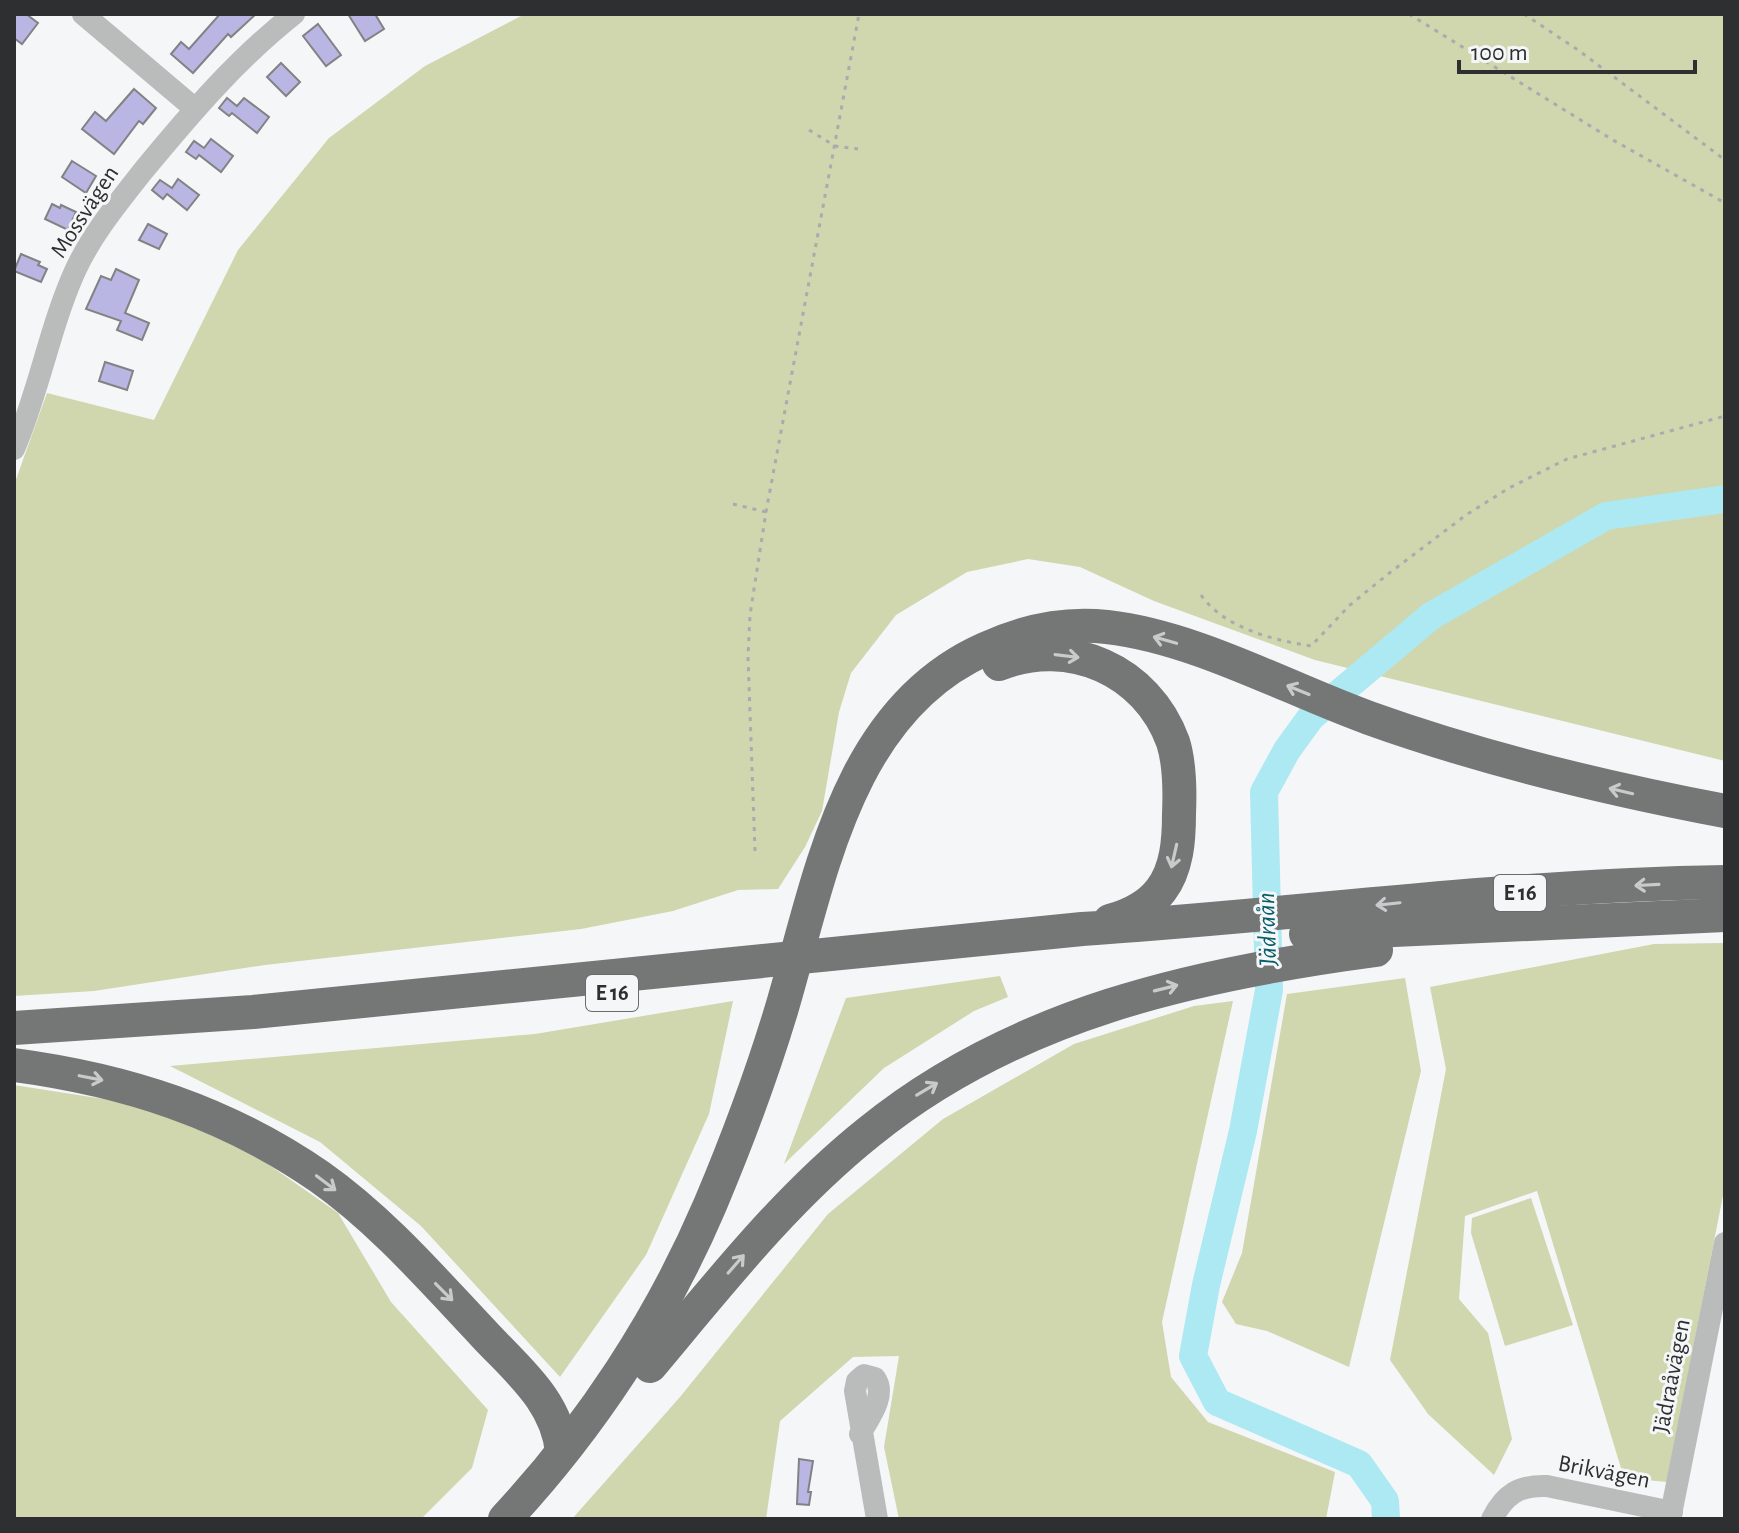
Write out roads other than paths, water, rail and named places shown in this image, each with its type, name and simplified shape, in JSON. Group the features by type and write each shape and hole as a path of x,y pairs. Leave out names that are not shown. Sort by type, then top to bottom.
{"highway":[{"path":"650,1366 696,1285 757,1142 818,918 843,807 882,735 906,706 942,674 975,653 1008,639 1064,625 1136,632 1170,640 1357,713 1526,768 1633,794 1725,811"},
{"path":"818,918 877,781 898,747 922,718 952,692 985,670 1014,658 1062,654 1112,668 1129,680 1162,718 1173,743 1178,770 1179,833 1169,875 1161,891 1147,904 1121,918 1082,929"},
{"name":"E 16","path":"1314,934 1604,887 1725,882"},
{"name":"E 16","path":"14,1028 253,1012 1082,929 1314,934 1725,915"},
{"name":"E 16","path":"14,1044 253,1028 915,963 1213,930"},
{"path":"534,1519 590,1450 650,1366 777,1217 867,1133 914,1097 1027,1035 1120,1001 1207,979 1314,934"},
{"path":"505,1519 596,1409 671,1287 708,1211 791,1010"},
{"path":"14,1065 97,1079 209,1114 248,1133 321,1178 389,1237 534,1387 556,1420 562,1452"}],"street":[{"path":"83,14 194,108"},
{"name":"Mossvägen","path":"14,449 75,271 112,209 194,108 257,43 294,14"},
{"name":"Jädraåvägen","path":"1671,1516 1725,1243"},
{"path":"860,1434 877,1519"},
{"name":"Brikvägen","path":"1492,1519 1508,1495 1533,1486 1558,1488 1671,1516"}],"waterway":[{"name":"Jädraån","path":"1386,1519 1385,1501 1359,1464 1217,1402 1193,1356 1206,1285 1243,1131 1269,990 1264,792 1287,750 1311,717 1431,616 1606,516 1725,499"}]}
